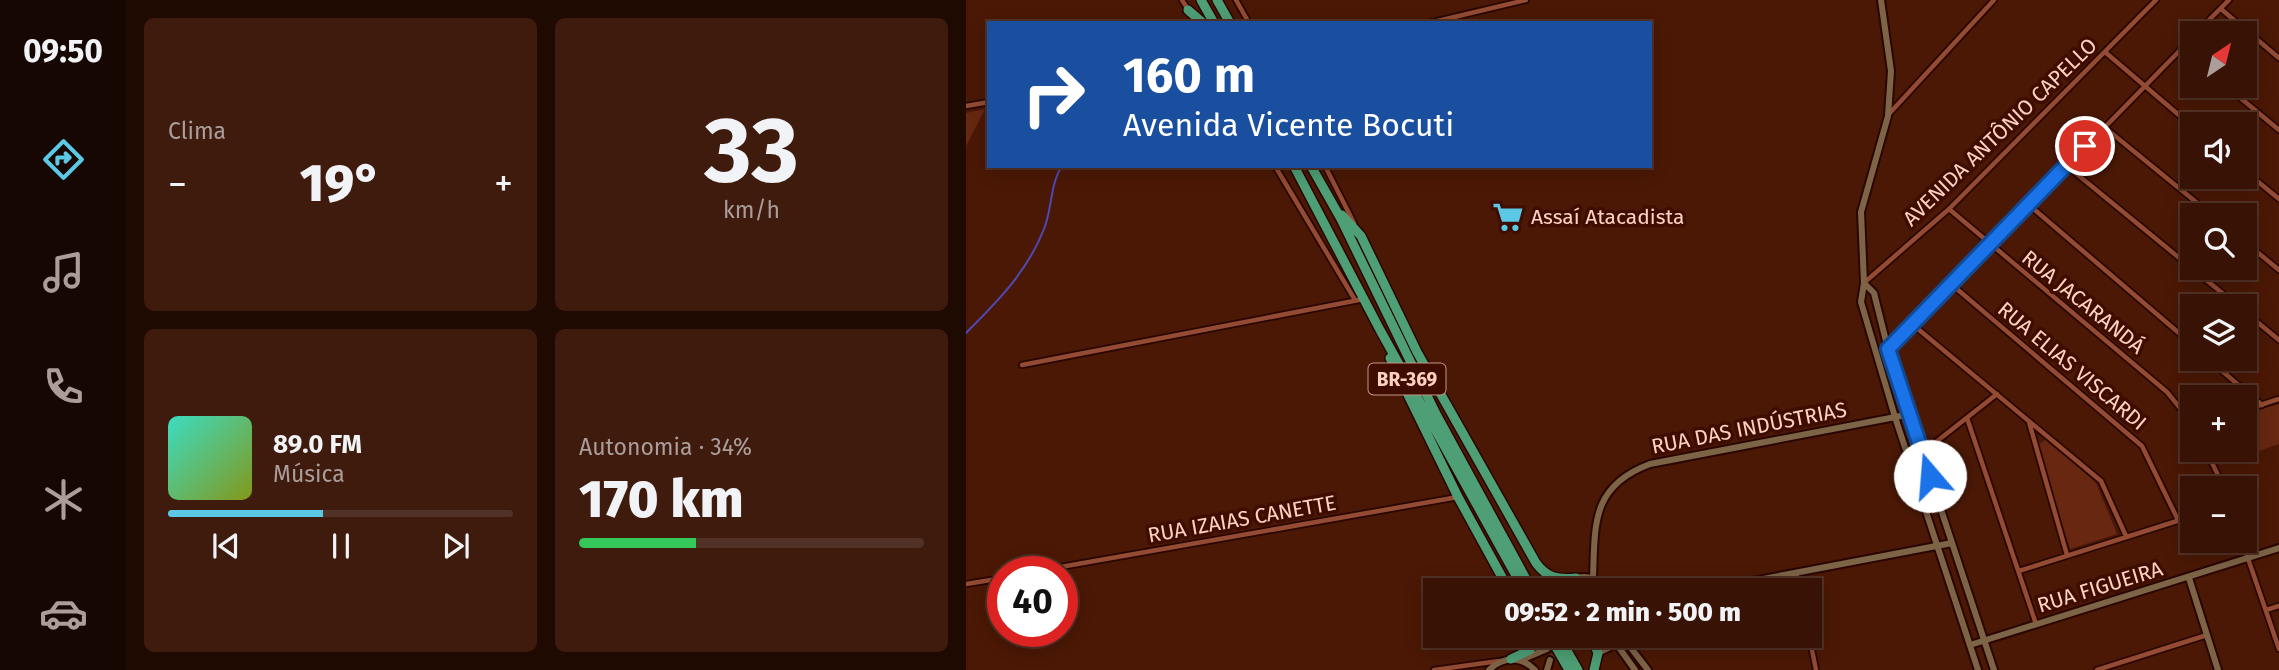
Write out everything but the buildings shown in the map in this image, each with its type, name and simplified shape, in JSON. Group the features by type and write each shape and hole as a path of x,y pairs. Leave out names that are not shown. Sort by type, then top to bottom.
{"highway":[{"path":"1201,0 1213,21"},
{"path":"1217,0 1229,21"},
{"path":"1188,10 1201,21"},
{"name":"BR-369","path":"1295,168 1360,300 1380,330 1517,578"},
{"name":"BR-369","path":"1312,168 1436,414 1525,578"},
{"path":"1329,201 1361,236 1417,352 1536,563 1555,578"},
{"path":"1380,330 1394,369 1458,497 1502,578"},
{"path":"1417,352 1436,414"},
{"path":"1512,660 1530,648"},
{"path":"1556,648 1569,670"},
{"path":"1565,648 1578,670"},
{"path":"1594,670 1598,653 1596,648"}],"street":[{"path":"1182,0 1194,21"},
{"path":"1236,0 1248,21"},
{"path":"1446,21 1526,0"},
{"path":"1881,0 1891,71 1888,116 1861,212 1864,283 1861,302 1895,417 1978,670"},
{"path":"1888,116 1994,0"},
{"name":"AVENIDA ANTÔNIO CAPELLO","path":"1864,283 1949,209 2156,0"},
{"path":"2209,21 2229,0"},
{"path":"2221,9 2279,58"},
{"path":"1888,349 2180,49"},
{"path":"2105,52 2180,116"},
{"path":"2240,98 2279,130"},
{"path":"966,106 987,102"},
{"path":"2104,127 2197,203"},
{"path":"2067,166 2223,294"},
{"path":"1022,365 1360,300 1276,168"},
{"path":"1326,168 1361,236"},
{"path":"2257,181 2279,199"},
{"path":"2029,205 2180,334"},
{"name":"RUA JACARANDÁ","path":"1949,209 2167,392 2180,408"},
{"path":"2257,252 2279,270"},
{"path":"1864,283 1874,293 1888,349 1994,670"},
{"name":"RUA ELIAS VISCARDI","path":"1951,284 2142,446 2178,520"},
{"path":"2257,323 2279,340"},
{"path":"1912,324 2101,481 2126,536"},
{"path":"2222,371 2262,405"},
{"path":"1923,453 1997,394"},
{"path":"2257,406 2279,399"},
{"name":"RUA DAS INDÚSTRIAS","path":"1593,578 1598,510 1611,487 1631,471 1650,464 1910,414"},
{"path":"1967,418 2036,624"},
{"path":"2029,422 2067,555"},
{"path":"2035,441 2045,435"},
{"name":"RUA IZAIAS CANETTE","path":"1078,564 1458,497"},
{"path":"2019,571 2178,520"},
{"path":"1769,578 1952,543"},
{"name":"RUA FIGUEIRA","path":"1970,645 2279,548"},
{"path":"2246,553 2279,649"},
{"path":"1796,573 1797,578"},
{"path":"2189,578 2218,670"},
{"path":"966,584 987,581"},
{"path":"2266,610 2279,606"},
{"path":"2097,670 2207,635"},
{"path":"1598,653 1608,648"},
{"path":"1619,648 1635,670"},
{"path":"1631,648 1648,670"},
{"path":"1812,648 1816,670"},
{"path":"1489,670 1547,649"},
{"path":"1434,670 1512,660 1535,670"},
{"path":"1547,670 1550,660"}],"shaded area":[{"path":"985,109 966,146 966,113"},
{"path":"2279,404 2279,444 2257,452 2257,410"},
{"path":"2047,439 2096,483 2117,534 2070,549 2036,446"}],"waterway":[{"path":"966,333 1000,297 1029,259 1044,229 1055,181 1061,168"}],"tunnel":[{"path":"1550,660 1558,648"}],"place":[{"name":"Assaí Atacadista","path":"1508,217"}],"route":[{"path":"1930,476 1888,349 2085,146"}]}
